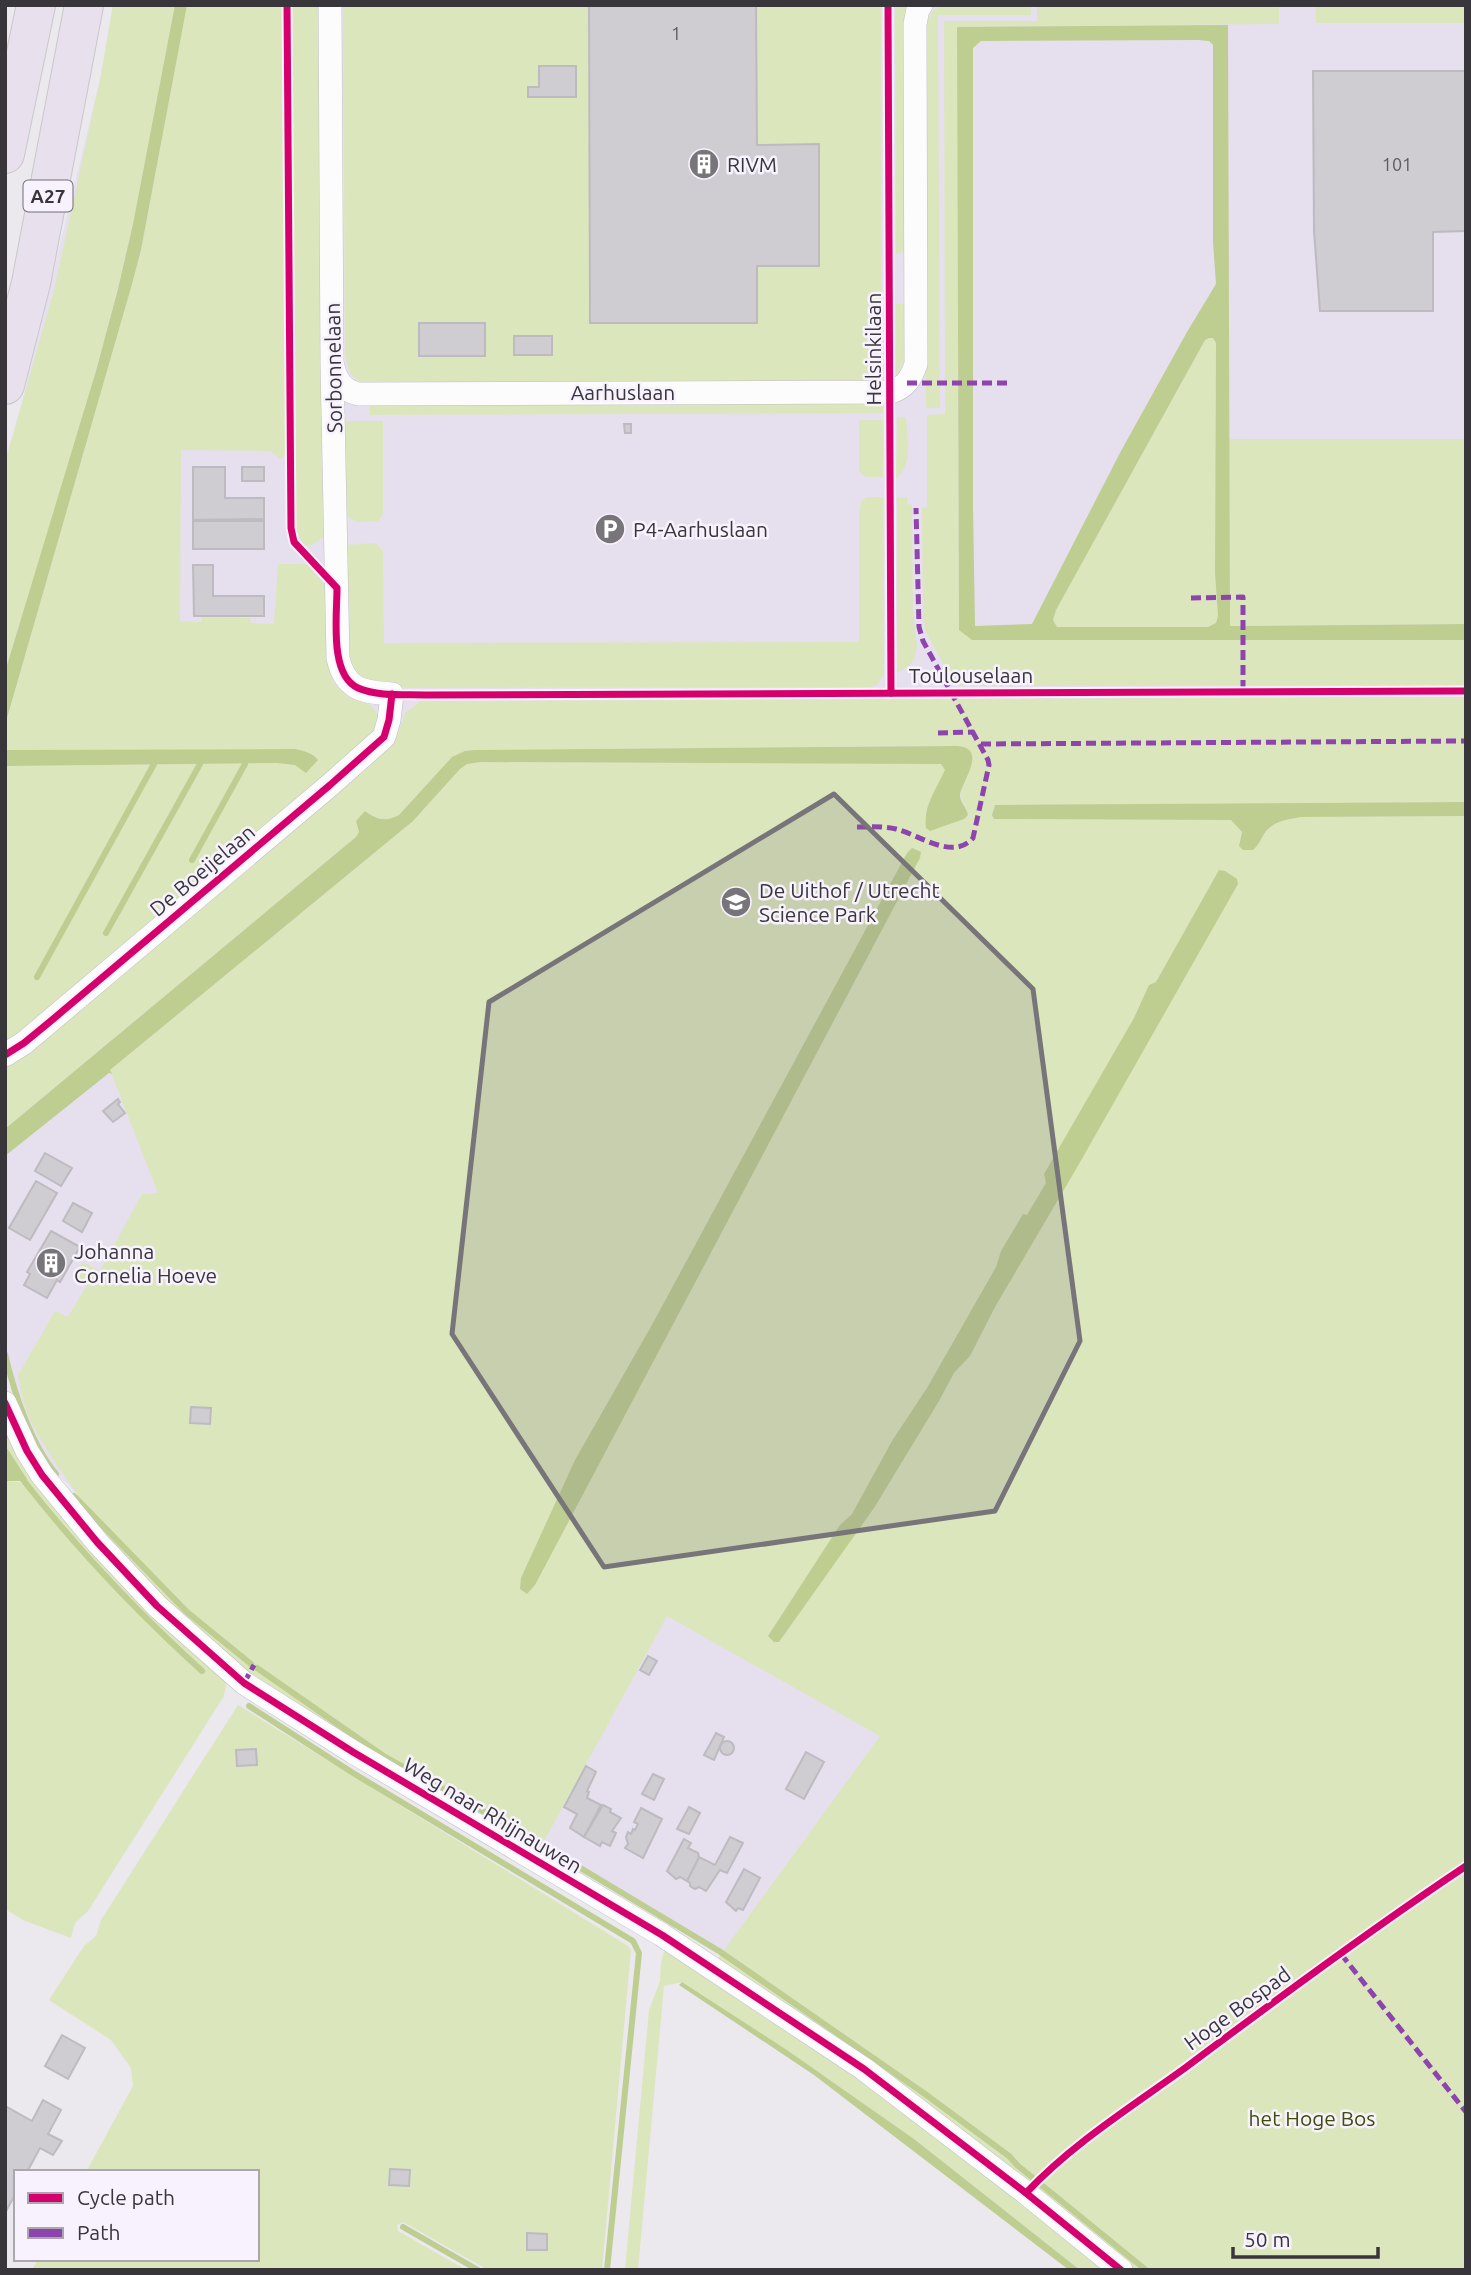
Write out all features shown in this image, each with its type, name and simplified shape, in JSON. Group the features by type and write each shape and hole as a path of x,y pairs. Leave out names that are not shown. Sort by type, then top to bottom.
{"highway":[{"path":"5,154 36,5"},
{"name":"A27","path":"5,385 31,283 84,5"}],"street":[{"name":"Sorbonnelaan","path":"330,5 332,364 338,658 347,681 372,692 392,694"},
{"name":"Helsinkilaan","path":"916,364 915,24 921,5"},
{"name":"Aarhuslaan","path":"332,364 336,378 342,386 349,392 358,394 891,392 907,383 916,364"},
{"name":"De Boeijelaan","path":"5,1055 24,1043 384,737 390,720 392,694"},
{"name":"Weg naar Rhijnauwen","path":"5,1403 27,1451 42,1475 97,1542 157,1606 244,1683 353,1752 662,1936 864,2069 1026,2193 1121,2270"}],"highlighted area":[{"path":"834,794 1033,989 1080,1341 995,1511 604,1567 452,1334 489,1002"}],"shaded area":[{"name":"De Uithof / Utrecht Science Park","path":"113,5 1466,5 1466,1825 876,2058 722,1951 252,1668 188,1611 55,1471 24,1415 5,1343 5,460 21,407 101,75"},
{"path":"175,5 187,5 141,250 5,725 5,672 96,371 118,289"},
{"path":"1228,25 1230,626 1466,624 1466,640 972,640 959,630 957,27","holes":["981,41 1209,41 1213,45 1213,242 1216,284 1121,451 1032,624 975,626 973,48","1213,338 1216,343 1216,623 1208,627 1057,627 1053,620 1056,610 1205,340"]},
{"path":"957,746 971,752 972,758 960,794 968,815 964,819 930,831 926,828 926,812 945,770 941,764 467,764 413,821 110,1070 112,1074 109,1073 5,1156 5,1129 356,837 359,832 356,821 365,811 382,819 399,815 452,757 465,751"},
{"path":"295,749 311,754 318,760 306,773 295,765 277,763 5,766 5,750"},
{"path":"1466,802 1466,816 1301,817 1278,822 1270,827 1253,850 1243,850 1239,846 1242,832 1231,820 994,819 992,815 995,805"},
{"path":"912,848 921,852 920,858 535,1585 527,1594 520,1589 521,1578 575,1460 653,1323"},
{"path":"1219,870 1237,879 1238,884 995,1307 970,1356 954,1373 874,1508 779,1642 774,1642 768,1636 840,1525 852,1514 892,1441 927,1388 996,1267 1001,1251 1046,1183 1044,1174 1134,1018 1149,985 1156,982"},
{"path":"5,1445 27,1479 26,1481 5,1481"},
{"path":"682,1982 787,2050 914,2139 1080,2270 1069,2270 814,2075 679,1985"}],"green space":[{"path":"113,5 175,5 141,185 105,339 5,672 5,463 54,290 101,75"},
{"path":"187,5 282,5 287,453 280,459 271,451 181,450 180,621 201,622 202,617 250,618 251,623 274,624 278,564 307,564 327,587 333,682 348,697 371,705 379,717 375,730 368,739 5,1047 5,766 296,765 317,758 304,751 281,749 5,750 5,725 141,251"},
{"path":"292,5 320,5 323,537 312,545 305,546 296,532"},
{"path":"343,5 589,5 591,323 757,323 757,266 819,266 819,145 757,145 756,5 881,5 881,285 884,381 365,384 359,381 349,371 345,350"},
{"path":"895,5 907,5 906,251 896,254"},
{"path":"942,5 1031,5 1031,15 938,15 940,408 926,408 925,29 935,9"},
{"path":"1037,5 1279,5 1279,24 957,27 959,630 972,640 1466,640 1466,685 955,686 925,630 923,618 922,508 927,507 927,415 945,414 944,21 1037,21"},
{"path":"1315,5 1466,5 1466,23 1316,23"},
{"path":"896,304 906,304 906,357 896,375"},
{"path":"1213,337 1216,343 1216,623 1208,627 1057,627 1053,620 1056,610 1205,340"},
{"path":"883,401 883,413 370,415 370,404"},
{"path":"897,417 906,417 908,450 902,473 896,478"},
{"path":"859,420 883,420 883,477 866,477 859,471"},
{"path":"346,421 383,421 383,514 378,521 357,522 345,515"},
{"path":"1229,439 1466,439 1466,624 1230,626"},
{"path":"867,497 883,497 884,674 877,685 376,687 348,670 346,545 376,543 383,551 384,643 859,642 859,513 861,501"},
{"path":"907,497 907,504 912,505 913,613 917,646 910,665 897,673 897,498"},
{"name":"het Hoge Bos","path":"1466,697 1466,802 994,806 992,815 994,819 1231,820 1242,832 1239,843 1263,836 1270,827 1279,822 1301,817 1466,816 1466,2270 1125,2270 716,1961 880,1736 667,1616 537,1854 225,1660 102,1538 37,1433 25,1407 18,1375 55,1311 68,1317 87,1285 74,1278 83,1262 100,1271 142,1194 158,1193 110,1070 413,821 467,764 942,764 945,770 939,828 968,815 960,794 973,763 949,746 475,750 452,757 399,815 382,819 366,811 358,824 359,834 356,837 5,1129 5,1063 396,738 406,712 421,701"},
{"path":"5,1420 227,1678 224,1696 88,1911 75,1923 71,1938 23,1920 5,1909 5,1481 19,1482 27,1479 5,1445"},
{"path":"238,1705 628,1946 631,1950 602,2270 488,2270 403,2222 397,2225 398,2231 466,2270 32,2270 37,2261 259,2261 259,2170 87,2170 133,2086 131,2068 111,2040 49,2000 84,1946 96,1936 101,1920"},
{"path":"665,1948 786,2021 1115,2270 1080,2270 914,2139 787,2050 682,1982 664,1986 638,2270 625,2270 649,2010 660,1981"}],"building":[{"name":"RIVM","path":"589,5 756,5 757,145 819,144 819,266 757,266 757,323 590,323"},
{"path":"539,66 576,66 576,97 528,97 528,87 539,87"},
{"path":"1313,71 1466,71 1466,231 1433,232 1433,311 1320,311 1314,231"},
{"path":"419,323 485,323 485,356 419,356"},
{"path":"514,336 552,336 552,355 514,355"},
{"path":"624,424 631,424 631,433 625,433"},
{"path":"193,467 225,467 225,498 264,498 264,519 193,520"},
{"path":"242,467 264,467 264,481 242,481"},
{"path":"193,521 264,521 264,549 193,549"},
{"path":"193,565 213,565 213,596 264,596 264,616 194,616"},
{"path":"118,1099 118,1104 125,1113 113,1122 103,1111"},
{"path":"45,1153 72,1168 61,1186 35,1171"},
{"path":"36,1181 57,1193 30,1240 9,1228"},
{"path":"73,1203 92,1213 82,1232 63,1221"},
{"name":"Johanna Cornelia Hoeve","path":"51,1231 80,1247 60,1282 57,1280 47,1298 24,1285 30,1274 27,1272"},
{"path":"191,1407 211,1408 210,1424 190,1423"},
{"path":"648,1656 657,1661 649,1675 640,1670"},
{"path":"716,1733 724,1737 714,1760 704,1755"},
{"path":"727,1741 732,1743 732,1753 727,1755 722,1753 720,1748 722,1743"},
{"path":"256,1749 257,1765 237,1766 236,1750"},
{"path":"806,1752 824,1762 804,1799 786,1789"},
{"path":"586,1766 596,1772 587,1791 587,1798 601,1805 584,1837 570,1828 577,1814 564,1807"},
{"path":"653,1774 664,1779 654,1800 642,1794"},
{"path":"603,1805 621,1818 612,1831 616,1833 610,1846 602,1842 600,1846 584,1837"},
{"path":"689,1807 700,1813 689,1834 677,1829"},
{"path":"641,1808 662,1819 643,1858 625,1848 628,1844 628,1832 631,1834 638,1824 634,1822"},
{"path":"730,1837 743,1843 727,1873 720,1870 706,1891 690,1886 687,1881 699,1857 715,1865"},
{"path":"684,1839 691,1843 688,1848 698,1853 699,1857 687,1881 680,1877 676,1879 667,1871"},
{"path":"744,1869 760,1878 743,1910 738,1908 736,1911 726,1902"},
{"path":"62,2035 85,2048 68,2079 45,2066"},
{"path":"43,2100 61,2110 48,2134 62,2141 53,2155 40,2148 28,2170 14,2170 14,2197 5,2213 5,2106 32,2121"},
{"path":"390,2169 410,2170 409,2186 389,2185"},
{"path":"527,2233 547,2234 547,2250 527,2250"}],"waterway":[{"path":"37,977 154,764"},
{"path":"106,933 200,764"},
{"path":"192,860 245,764"},
{"path":"5,1354 24,1417 56,1474"},
{"path":"24,1481 65,1532 109,1580 202,1671"},
{"path":"74,1496 187,1612 251,1664"},
{"path":"257,1668 385,1757 512,1827 719,1951 925,2094 1009,2156 1146,2270"},
{"path":"249,1706 353,1773 633,1941 639,1953 607,2270"},
{"path":"403,2227 478,2270"}],"marked path":[{"path":"907,383 1007,383"},
{"path":"857,827 896,829 946,847 965,844 973,838 989,765 923,641 919,627 916,508"},
{"path":"1191,598 1243,597 1243,692"},
{"path":"938,733 974,732"},
{"path":"981,744 1466,741"},
{"path":"244,1683 254,1665"},
{"path":"1341,1954 1466,2112"}],"cycle path":[{"name":"Toulouselaan","path":"287,5 291,528 294,542 337,588 336,629 339,658 342,671 358,688 384,694 428,695 1466,691"},
{"path":"888,5 891,693"},
{"path":"5,1055 52,1020 384,737 392,694"},
{"path":"5,1403 27,1451 42,1475 97,1542 157,1606 244,1683 353,1752 662,1935 864,2069 1026,2193 1121,2270"},
{"name":"Hoge Bospad","path":"1026,2193 1063,2158 1102,2127 1359,1940 1466,1866"}],"place":[{"name":"RIVM","path":"704,164"},
{"name":"P4-Aarhuslaan","path":"610,529"},
{"name":"De Uithof / Utrecht Science Park","path":"736,902"},
{"name":"Johanna Cornelia Hoeve","path":"51,1263"}]}
